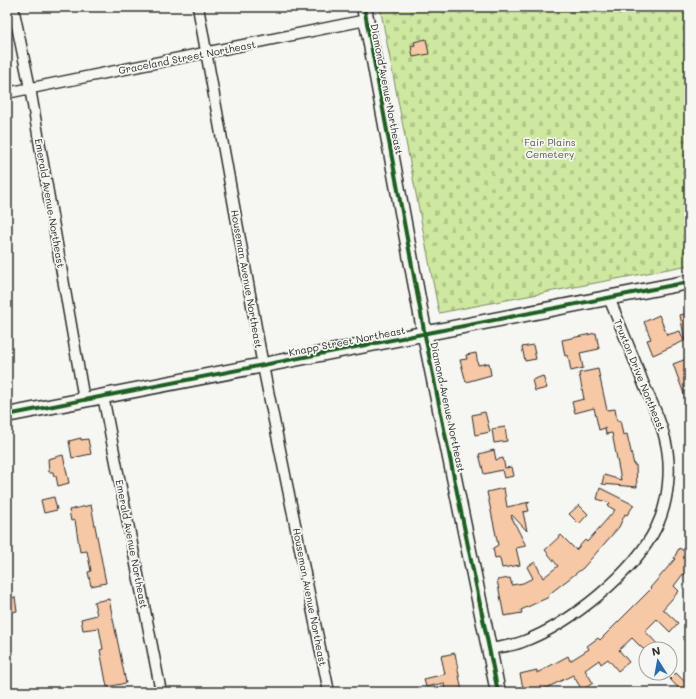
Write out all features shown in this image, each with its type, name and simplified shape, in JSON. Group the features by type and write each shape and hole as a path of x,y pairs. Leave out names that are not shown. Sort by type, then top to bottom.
{"main road":[{"name":"Diamond Avenue Northeast","path":"365,14 424,333 498,692"},
{"name":"Knapp Street Northeast","path":"7,415 689,282"}],"street":[{"name":"Emerald Avenue Northeast","path":"13,7 30,88 84,400"},
{"name":"Houseman Avenue Northeast","path":"198,7 263,366 329,692"},
{"name":"Graceland Street Northeast","path":"7,93 207,54 365,14"},
{"name":"Truxton Drive Northeast","path":"489,649 521,642 560,624 593,600 639,554 656,528 662,512 667,495 668,467 665,439 609,298"},
{"name":"Emerald Avenue Northeast","path":"103,396 161,692"}],"green space":[{"name":"Fair Plains Cemetery","path":"380,7 689,7 689,265 439,313"}],"building":[{"path":"426,39 429,54 413,57 411,46 415,45 414,42"},
{"path":"689,313 689,341 685,341 680,315"},
{"path":"659,315 667,335 680,331 684,341 653,355 647,340 651,339 644,322"},
{"path":"596,333 599,349 580,353 583,368 571,371 568,355 565,356 562,340"},
{"path":"533,345 536,359 525,361 522,347"},
{"path":"476,353 478,365 489,363 491,375 466,382 460,360 467,359 466,355"},
{"path":"689,358 689,405 688,405 673,364"},
{"path":"598,369 607,410 615,409 617,421 620,420 623,435 627,434 634,465 636,465 637,487 602,484 604,475 621,480 612,433 606,434 605,428 599,430 594,408 575,413 572,402 584,399 579,373"},
{"path":"543,376 547,388 535,391 532,380"},
{"path":"485,412 490,432 475,435 472,415"},
{"path":"505,427 507,441 494,443 492,429"},
{"path":"81,438 81,440 88,439 91,454 72,458 69,441"},
{"path":"494,450 496,460 503,458 505,468 512,467 514,476 504,478 502,470 484,474 479,454"},
{"path":"63,455 69,483 58,486 56,476 54,476 53,472 49,472 48,459"},
{"path":"504,488 507,507 530,502 527,504 529,511 523,512 527,531 512,515 511,516 526,546 516,548 520,565 502,568 499,557 495,558 493,548 498,545 487,492"},
{"path":"600,488 634,505 627,515 625,514 619,527 583,568 548,595 549,597 521,610 522,613 504,616 497,580 510,578 512,585 523,583 533,578 527,567 535,562 543,578 558,566 545,550 561,535 576,550 585,540 587,542 615,510 608,506 610,503 597,499"},
{"path":"54,497 57,510 44,513 41,500"},
{"path":"91,505 106,583 91,586 88,572 91,571 87,551 80,552 75,520 71,521 69,510"},
{"path":"579,505 588,514 579,524 569,514"},
{"path":"679,548 689,554 689,568 685,575 683,574 674,586 679,591 663,609 678,623 670,632 657,619 645,631 654,641 638,641 638,644 632,638 619,650 629,662 618,671 608,659 601,664 599,660 585,670 593,683 582,690 573,675 538,692 524,692 520,674 537,670 537,673 568,656 570,661 589,649 587,646 598,638 600,640 651,589 650,588 675,559 674,558"},
{"path":"15,597 17,611 7,613 7,599"},
{"path":"109,599 126,683 107,687 100,650 103,649 99,628 83,630 81,619 97,615 94,602"},
{"path":"455,653 462,692 445,692 444,683 426,687 424,679 445,674 441,656"},
{"path":"678,675 689,686 689,692 682,692 672,681 678,681"}],"cycle path":[{"path":"364,7 426,341 498,692"},
{"path":"7,415 689,282"}]}
